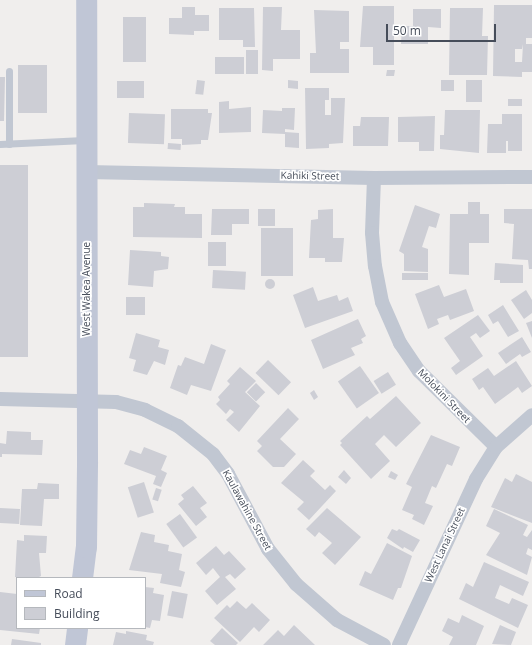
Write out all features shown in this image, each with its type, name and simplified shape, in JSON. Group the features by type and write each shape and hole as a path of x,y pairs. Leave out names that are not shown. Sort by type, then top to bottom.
{"street":[{"name":"West Wakea Avenue","path":"82,577 86,547 87,400 86,0"},
{"name":"Kahiki Street","path":"87,172 374,178 532,177"},
{"name":"Molokini Street","path":"374,178 372,233 375,266 382,302 400,343 418,371 496,447"},
{"name":"Kaulawahine Street","path":"0,399 87,400 116,402 138,407 169,420 198,440 228,474 268,549 296,584 337,620 384,645"},
{"name":"West Lanai Street","path":"399,645 476,479 496,447 532,415"},
{"path":"75,645 77,629"}],"lane":[{"path":"9,71 9,144"},
{"path":"0,144 87,140"}],"building":[{"path":"494,5 532,5 532,38 526,38 526,44 532,44 532,72 522,72 522,77 493,76","holes":["523,44 522,62 515,62 515,49 522,49"]},
{"path":"363,6 394,6 394,65 373,65 373,47 360,47"},
{"path":"182,7 195,7 195,15 209,15 209,31 194,31 194,35 169,34 169,18 182,18"},
{"path":"263,7 282,7 281,30 300,30 300,59 273,59 273,71 262,70"},
{"path":"219,8 254,8 255,47 243,47 243,40 219,40"},
{"path":"450,8 483,8 482,36 488,36 487,75 449,75"},
{"path":"413,9 441,9 441,28 428,27 428,44 401,44 402,26 413,26"},
{"path":"314,10 349,11 349,42 340,42 340,49 349,49 349,73 310,73 310,53 316,53"},
{"path":"123,17 146,17 146,62 123,62"},
{"path":"246,50 258,50 258,74 246,74"},
{"path":"215,57 244,57 244,74 215,74"},
{"path":"18,65 47,65 47,113 18,113"},
{"path":"387,70 395,70 394,76 386,76"},
{"path":"0,77 5,77 4,121 0,121"},
{"path":"197,80 205,81 203,95 195,94"},
{"path":"288,80 298,81 298,89 288,88"},
{"path":"441,80 454,80 454,91 441,91"},
{"path":"466,80 482,80 482,102 466,102"},
{"path":"117,81 144,81 144,98 117,98"},
{"path":"305,88 329,88 329,100 325,100 325,115 331,115 331,98 345,98 343,143 329,144 329,148 306,149"},
{"path":"508,99 522,99 522,106 508,106"},
{"path":"229,101 229,109 251,107 251,132 219,133 219,102"},
{"path":"282,108 295,108 294,130 285,129 285,132 299,133 299,148 285,147 285,134 262,133 263,110 282,111"},
{"path":"171,109 208,109 208,113 212,113 208,140 201,140 201,144 182,145 182,139 171,139"},
{"path":"445,110 480,110 479,153 440,149 440,135 444,135"},
{"path":"129,113 165,114 164,144 128,143"},
{"path":"502,114 522,114 522,151 508,151 508,141 506,141 506,153 487,153 488,124 502,124"},
{"path":"435,116 434,151 419,151 419,142 398,142 398,117"},
{"path":"361,117 389,117 388,146 353,146 353,126 360,126"},
{"path":"168,143 181,144 181,150 168,149"},
{"path":"0,165 28,165 28,357 0,357"},
{"path":"468,202 480,202 480,214 489,214 489,243 469,243 469,275 449,274 450,214 468,214"},
{"path":"144,203 175,204 174,207 185,207 185,214 202,214 202,238 133,237 133,207 144,207"},
{"path":"415,205 440,214 436,228 429,226 422,247 428,249 428,272 404,271 404,254 399,251"},
{"path":"212,209 249,209 249,224 232,224 232,235 211,235"},
{"path":"258,209 275,209 275,226 258,226"},
{"path":"333,209 333,238 344,238 342,262 325,262 325,258 309,258 311,220 318,219 318,210"},
{"path":"504,209 532,209 532,269 529,269 528,260 512,259 514,224 504,223"},
{"path":"261,228 293,228 293,276 261,276"},
{"path":"208,242 226,242 226,266 208,266"},
{"path":"130,250 161,252 161,256 169,257 168,269 154,271 153,287 128,285"},
{"path":"495,263 523,265 523,283 500,283 500,280 494,280"},
{"path":"213,270 246,272 245,290 212,288"},
{"path":"402,273 428,273 428,280 402,280"},
{"path":"268,279 272,279 274,280 274,288 268,289 265,286 265,282"},
{"path":"439,285 444,297 466,289 474,311 450,320 448,315 437,319 439,324 428,329 415,294"},
{"path":"313,287 318,301 337,295 339,301 348,297 353,311 305,328 293,295"},
{"path":"526,290 532,300 532,313 524,319 511,300"},
{"path":"126,297 145,297 145,315 126,315"},
{"path":"503,305 519,331 508,337 498,321 493,324 488,315"},
{"path":"478,315 490,331 480,338 476,333 470,337 483,356 456,375 451,368 460,361 444,338"},
{"path":"358,319 366,336 361,339 363,343 351,348 355,355 323,369 311,340"},
{"path":"532,321 532,338 526,323"},
{"path":"136,333 160,340 158,347 169,350 165,365 154,361 147,375 133,371 136,360 129,358"},
{"path":"522,337 531,352 522,357 520,354 506,364 498,353"},
{"path":"211,344 226,350 211,391 191,385 187,395 170,388 178,365 181,366 185,357 204,364"},
{"path":"268,360 291,382 279,395 255,373"},
{"path":"516,361 532,386 522,393 518,387 495,404 483,387 479,390 472,379 488,368 494,376"},
{"path":"360,366 379,393 357,409 338,381"},
{"path":"240,367 256,381 245,392 260,406 239,432 226,420 234,412 230,409 226,414 216,404 220,400 218,397 230,384 227,381"},
{"path":"388,372 396,385 382,394 374,381"},
{"path":"256,383 265,392 256,401 247,392"},
{"path":"314,390 318,397 314,400 310,393"},
{"path":"396,396 421,423 396,447 384,435 375,444 390,461 371,479 340,445 342,443 340,441 367,416 370,419"},
{"path":"288,408 299,419 280,439 296,454 284,467 273,467 257,451 262,446 257,441"},
{"path":"7,431 31,432 31,440 43,440 42,455 2,454 2,457 0,457 0,443 6,444"},
{"path":"431,435 460,447 452,466 447,464 436,488 432,486 425,503 433,506 424,525 412,519 414,515 402,510 412,487 406,484"},
{"path":"144,447 167,456 161,470 167,473 161,487 153,484 156,476 124,464 130,450 141,454"},
{"path":"303,460 315,471 310,476 325,490 330,485 336,491 309,520 297,509 304,502 281,483"},
{"path":"344,470 351,478 346,484 338,477"},
{"path":"391,471 398,475 395,480 388,477"},
{"path":"516,474 532,482 532,523 491,507 505,478 512,482"},
{"path":"144,482 154,512 138,518 128,487"},
{"path":"38,483 59,484 59,499 44,499 42,526 20,525 22,489 37,489"},
{"path":"193,486 207,503 200,508 207,517 196,526 178,504 184,499 181,495"},
{"path":"156,488 162,490 158,501 152,499"},
{"path":"0,508 20,509 19,524 0,523"},
{"path":"327,508 361,537 335,565 322,553 332,543 319,532 315,537 306,529"},
{"path":"494,509 528,525 523,535 527,537 532,530 532,550 528,548 526,554 532,557 527,575 486,555 500,533 486,526"},
{"path":"180,514 197,537 183,547 166,524"},
{"path":"392,529 397,531 399,529 420,540 413,552 404,547 403,549 387,538"},
{"path":"141,532 155,535 154,542 169,545 168,551 182,554 179,570 185,572 181,587 160,583 162,574 129,570"},
{"path":"24,535 47,536 46,553 39,553 41,576 39,577 15,577 17,540 24,541"},
{"path":"387,543 412,556 401,588 398,588 393,600 359,585 365,571 371,574"},
{"path":"216,546 224,555 229,551 246,569 235,579 230,574 225,577 236,589 217,605 205,591 220,577 213,568 206,575 196,563"},
{"path":"484,562 529,582 523,596 500,585 495,598 509,604 512,598 528,605 518,628 459,599 466,583 473,587"},
{"path":"146,587 154,588 153,593 164,595 160,621 152,620 150,628 146,627"},
{"path":"172,591 188,594 183,619 167,616"},
{"path":"0,592 16,594 16,629 40,629 39,634 0,630"},
{"path":"237,601 246,609 252,603 270,620 259,632 254,627 240,642 214,618 227,605 230,608"},
{"path":"462,615 484,626 476,645 449,645 453,637 442,631 448,618 459,623"},
{"path":"294,625 315,645 263,645 278,630 284,636"},
{"path":"500,625 516,632 511,645 492,644"},
{"path":"222,628 238,643 236,645 215,645 210,641"},
{"path":"126,631 147,635 146,640 154,642 153,645 113,645 116,632 126,634"},
{"path":"12,639 41,643 41,645 11,645"}]}
